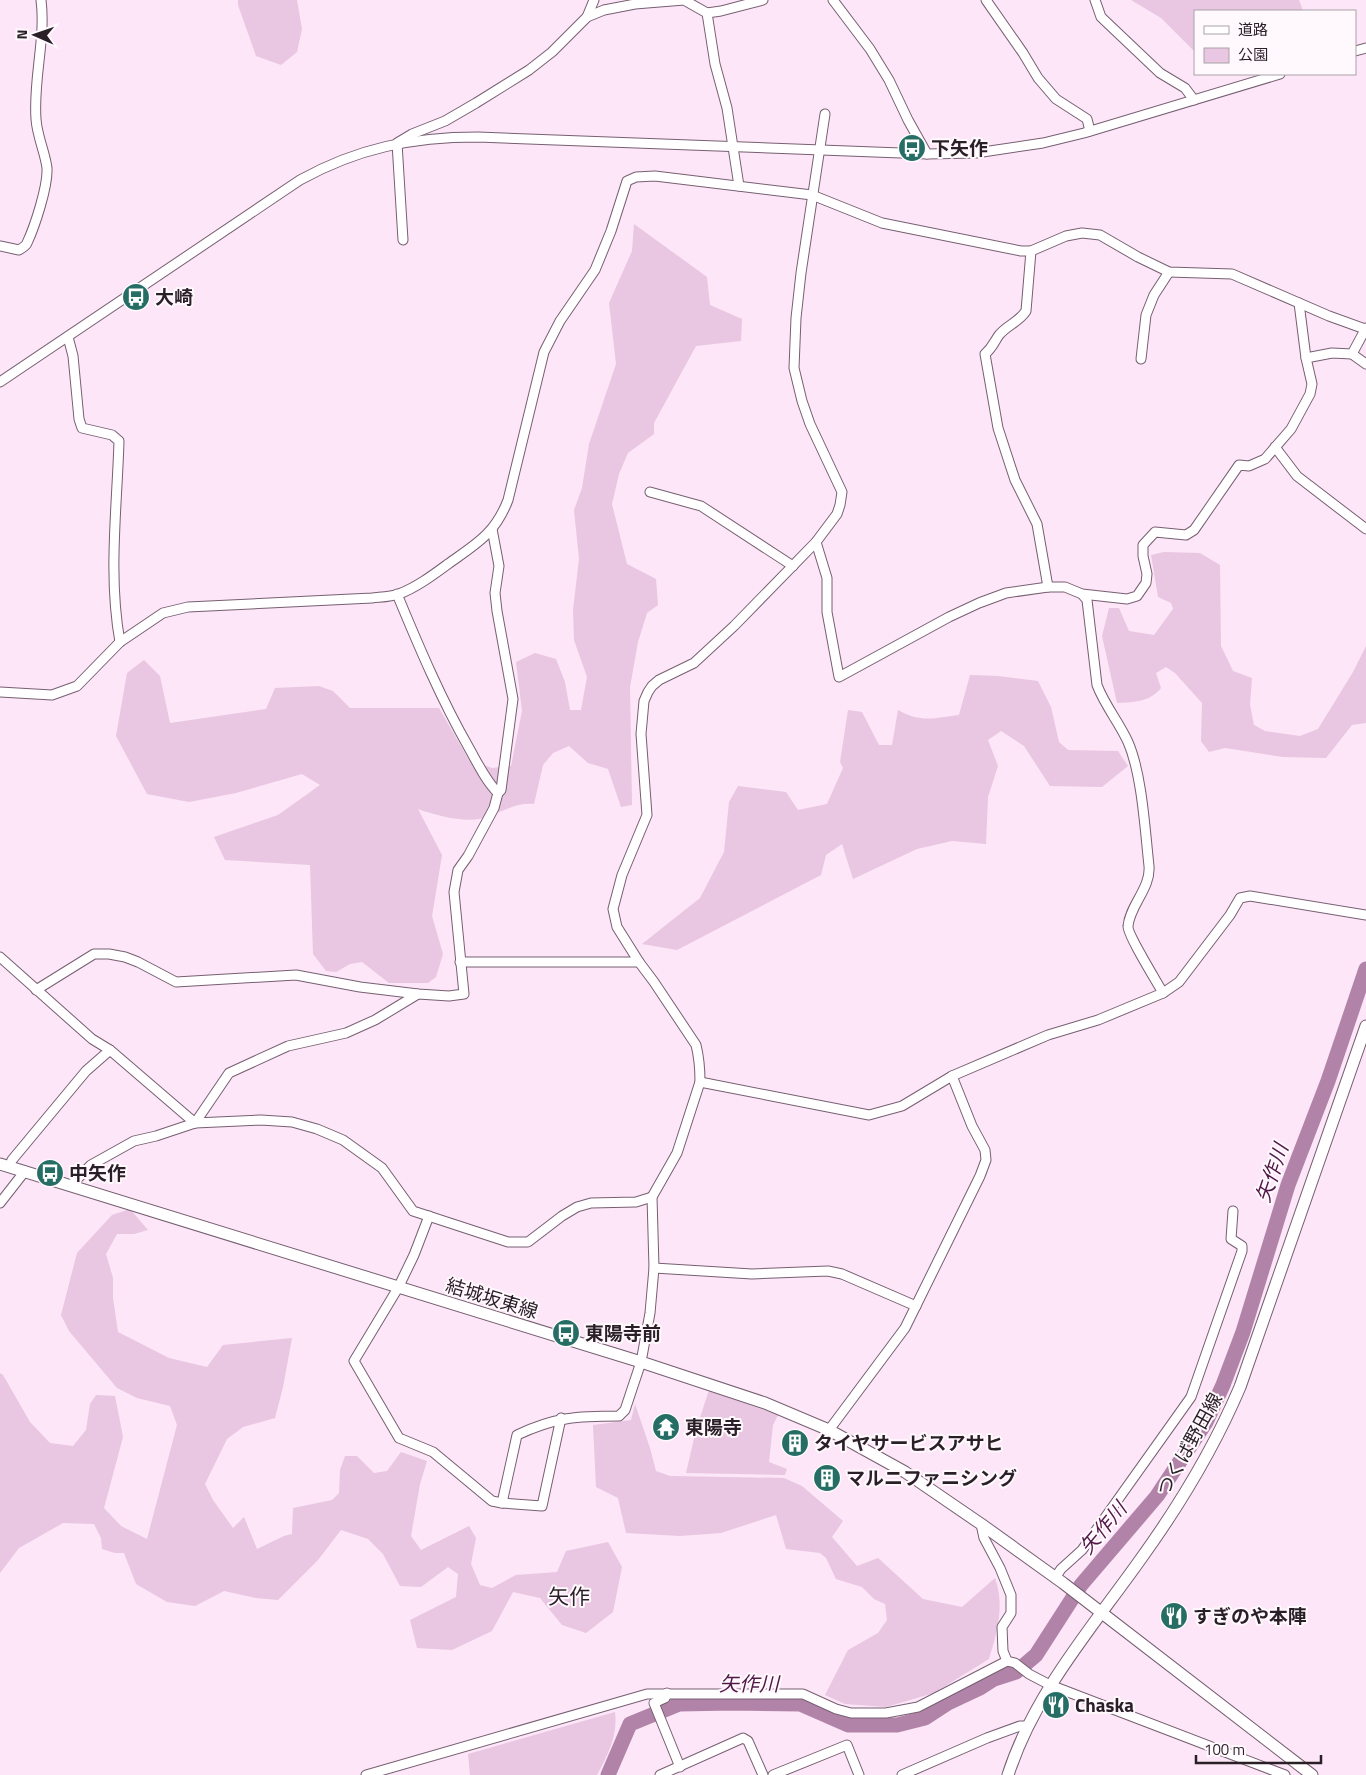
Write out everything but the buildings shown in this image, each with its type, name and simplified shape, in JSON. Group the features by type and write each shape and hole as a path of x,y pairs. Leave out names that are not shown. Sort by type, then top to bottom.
{"main road":[{"name":"つくば野田線","path":"1008,1775 1027,1726 1050,1685 1141,1559 1184,1493 1219,1434 1240,1387 1366,1026"},
{"name":"結城坂東線","path":"4,1165 641,1362 748,1397 829,1430 905,1472 981,1524 1102,1614"},
{"path":"1102,1614 1312,1775"}],"street":[{"path":"0,246 19,250 27,245 45,184 47,169 36,120 43,16 40,0"},
{"path":"587,18 594,0"},
{"path":"397,143 412,134 453,117 529,70 552,52 587,18 604,10 635,4 684,0 707,13 721,12 763,0"},
{"path":"833,0 870,48 889,80 927,154"},
{"path":"986,0 1038,78 1056,98 1087,119 1090,131"},
{"path":"1096,0 1101,17 1160,73 1186,88 1194,100"},
{"path":"707,13 715,64 727,108 739,186"},
{"path":"0,382 327,163 397,143 438,138 478,137 927,154 976,153 1014,148 1090,131 1277,75"},
{"path":"502,1503 517,1434 561,1418 619,1416 625,1410 641,1362 650,1313 654,1268 652,1197 677,1153 700,1082 699,1056 696,1045 654,982 638,962 617,927 613,909 622,875 647,815 641,734 644,701 652,686 659,680 694,663 734,626 816,542 837,514 842,492 810,424 794,368 796,318 825,114"},
{"path":"397,143 403,240"},
{"path":"0,692 52,696 78,686 120,642 163,613 188,608 372,598 397,594 426,580 468,551 492,529 502,515 508,500 544,352 560,321 595,270 611,231 627,181 636,177 655,176 812,195 882,223 1021,251 1031,251 1066,236 1082,233 1100,235 1169,272 1232,274 1366,329 1352,354"},
{"path":"1031,251 1026,311 1022,318 1000,334 993,347 986,354 998,428 1015,480 1037,524 1048,587"},
{"path":"1141,359 1146,314 1154,295 1169,272"},
{"path":"816,542 827,578 827,612 839,677 948,617 1006,593 1048,587 1064,587 1082,594 1127,600 1138,596 1146,583 1147,574 1143,544 1155,532 1186,535 1194,530 1238,465 1249,466 1265,459 1291,429 1310,394 1312,384 1306,358 1299,303"},
{"path":"68,337 74,356 79,419 82,428 112,435 119,441 114,570 115,614 120,642"},
{"path":"1306,358 1332,353 1352,354 1366,364"},
{"path":"1275,447 1298,476 1366,529"},
{"path":"650,492 701,506 793,566"},
{"path":"36,990 94,954 108,954 138,962 176,982 296,975 360,987 418,994 449,996 464,994 454,892 458,870 468,856 494,808 498,793 501,790 513,699 497,611 495,593 499,566 492,529"},
{"path":"397,594 439,693 491,786 498,793"},
{"path":"1082,594 1087,600 1097,686 1101,697 1128,742 1136,770 1140,795 1150,868 1146,886 1133,910 1128,927 1131,939 1143,956 1163,993"},
{"path":"700,1082 869,1115 902,1106 952,1076 1048,1035 1098,1020 1163,993 1179,982 1230,915 1240,898 1250,896 1366,915"},
{"path":"0,957 92,1039 110,1050 194,1123"},
{"path":"460,962 638,962"},
{"path":"194,1123 229,1074 288,1046 346,1033 375,1020 418,994"},
{"path":"4,1165 12,1160 86,1071 110,1050"},
{"path":"829,1430 905,1328 980,1176 986,1160 985,1150 972,1126 952,1076"},
{"path":"71,1185 91,1165 134,1141 156,1136 194,1123 261,1120 292,1122 317,1129 343,1140 382,1168 412,1211 508,1242 528,1242 562,1216 591,1202 636,1202 652,1197"},
{"path":"0,1203 25,1171"},
{"path":"1059,1581 1061,1570 1082,1550 1191,1397 1242,1251 1242,1246 1231,1239 1233,1211"},
{"path":"429,1216 414,1256 398,1288 354,1361 399,1438 434,1452 492,1501 542,1506 561,1418"},
{"path":"654,1268 752,1274 828,1271 842,1274 916,1306"},
{"path":"981,1524 984,1538 1000,1568 1011,1595 1011,1613 1002,1626 1002,1651 1011,1662 1050,1685 1285,1775"},
{"path":"366,1775 632,1697 648,1694 803,1694 836,1709 851,1713 886,1713 918,1707 1011,1662"},
{"path":"667,1693 664,1698 654,1703 680,1766"},
{"path":"902,1775 987,1738 1020,1726 1027,1726"},
{"path":"660,1775 743,1738 748,1741 763,1775"},
{"path":"773,1775 847,1745 859,1775"}],"green space":[{"path":"238,0 297,0 302,29 297,52 281,65 256,56 238,5"},
{"path":"1131,0 1299,0 1303,10 1194,10 1194,51 1161,18"},
{"path":"634,224 707,277 710,305 742,319 741,341 696,346 654,423 654,434 628,453 619,474 612,504 627,564 656,579 658,605 647,613 638,642 630,687 632,805 621,807 608,769 588,763 569,746 553,753 543,765 534,804 520,805 472,820 432,814 418,809 442,855 432,916 443,954 436,977 428,983 389,983 362,962 350,964 336,972 326,971 313,954 310,865 225,860 214,837 278,815 320,785 302,774 236,793 189,802 147,794 116,736 127,673 144,660 160,676 170,723 266,709 275,688 319,686 333,691 350,708 439,708 469,760 492,768 511,766 522,711 516,662 535,653 556,659 565,682 570,710 581,710 587,677 574,640 573,610 579,559 574,510 582,488 589,444 616,364 609,303 632,251"},
{"path":"1164,552 1200,553 1220,565 1221,646 1233,671 1252,678 1250,705 1254,725 1265,731 1300,736 1318,729 1353,672 1366,646 1366,723 1352,725 1326,758 1283,757 1225,748 1209,752 1201,741 1202,703 1175,673 1166,667 1156,673 1161,688 1157,693 1147,699 1117,703 1102,636 1109,608 1119,608 1129,631 1154,635 1173,609 1171,603 1158,597 1151,555"},
{"path":"970,675 1038,681 1051,707 1059,742 1068,750 1118,751 1128,766 1102,787 1050,786 1024,746 1001,731 988,740 998,766 988,797 986,844 952,841 917,849 853,879 842,844 826,855 821,875 677,950 642,944 700,898 724,852 729,802 738,786 786,792 798,810 827,804 843,768 840,762 848,710 862,712 879,745 892,745 898,710 913,717 921,718 959,715"},
{"path":"130,1209 148,1230 134,1234 117,1234 106,1254 113,1278 113,1298 118,1332 169,1358 207,1367 223,1345 292,1338 275,1418 243,1427 227,1439 205,1484 213,1500 233,1528 244,1517 257,1549 292,1534 293,1508 332,1500 339,1493 340,1470 345,1456 357,1456 374,1473 387,1471 401,1452 427,1461 420,1484 411,1536 421,1550 469,1526 476,1538 471,1564 480,1585 492,1588 516,1575 557,1572 566,1551 608,1542 622,1567 613,1612 586,1633 562,1625 540,1598 513,1592 492,1631 452,1650 417,1648 410,1620 456,1597 458,1574 448,1567 421,1587 400,1586 383,1554 368,1539 341,1530 318,1560 278,1600 256,1598 224,1591 195,1606 167,1602 136,1584 124,1553 115,1553 102,1549 101,1538 94,1524 63,1523 19,1548 0,1573 0,1373 3,1375 30,1422 50,1443 73,1446 86,1430 90,1404 96,1395 115,1396 123,1437 104,1508 121,1526 147,1539 177,1425 170,1406 137,1398 117,1388 69,1331 61,1315 77,1253 112,1215"},
{"path":"709,1390 778,1415 773,1425 769,1462 787,1469 785,1475 686,1473 696,1430"},
{"path":"635,1404 656,1471 670,1476 784,1478 802,1486 843,1521 832,1537 857,1566 878,1558 923,1599 962,1607 995,1578 1000,1609 989,1659 934,1693 886,1707 845,1704 825,1695 848,1650 878,1633 887,1620 885,1604 874,1599 862,1587 836,1579 826,1558 820,1553 786,1549 776,1515 721,1533 680,1536 626,1533 618,1498 596,1487 593,1425 631,1420"},
{"path":"615,1712 614,1737 597,1775 470,1775 468,1754"}],"waterway":[{"name":"矢作川","path":"608,1775 630,1724 679,1704 800,1704 848,1725 897,1725 925,1718 948,1703 980,1688 994,1679 1016,1672 1036,1655 1081,1585 1157,1496 1206,1422 1223,1385 1243,1332 1288,1185 1328,1081 1366,969"}],"place":[{"name":"下矢作","path":"912,148"},
{"name":"大崎","path":"136,297"},
{"name":"中矢作","path":"50,1173"},
{"name":"東陽寺前","path":"566,1333"},
{"name":"東陽寺","path":"666,1427"},
{"name":"タイヤサービスアサヒ","path":"795,1443"},
{"name":"マルニファニシング","path":"827,1478"},
{"name":"すぎのや本陣","path":"1174,1616"},
{"name":"Chaska","path":"1056,1705"}],"district":[{"name":"矢作","path":"569,1597"}]}
